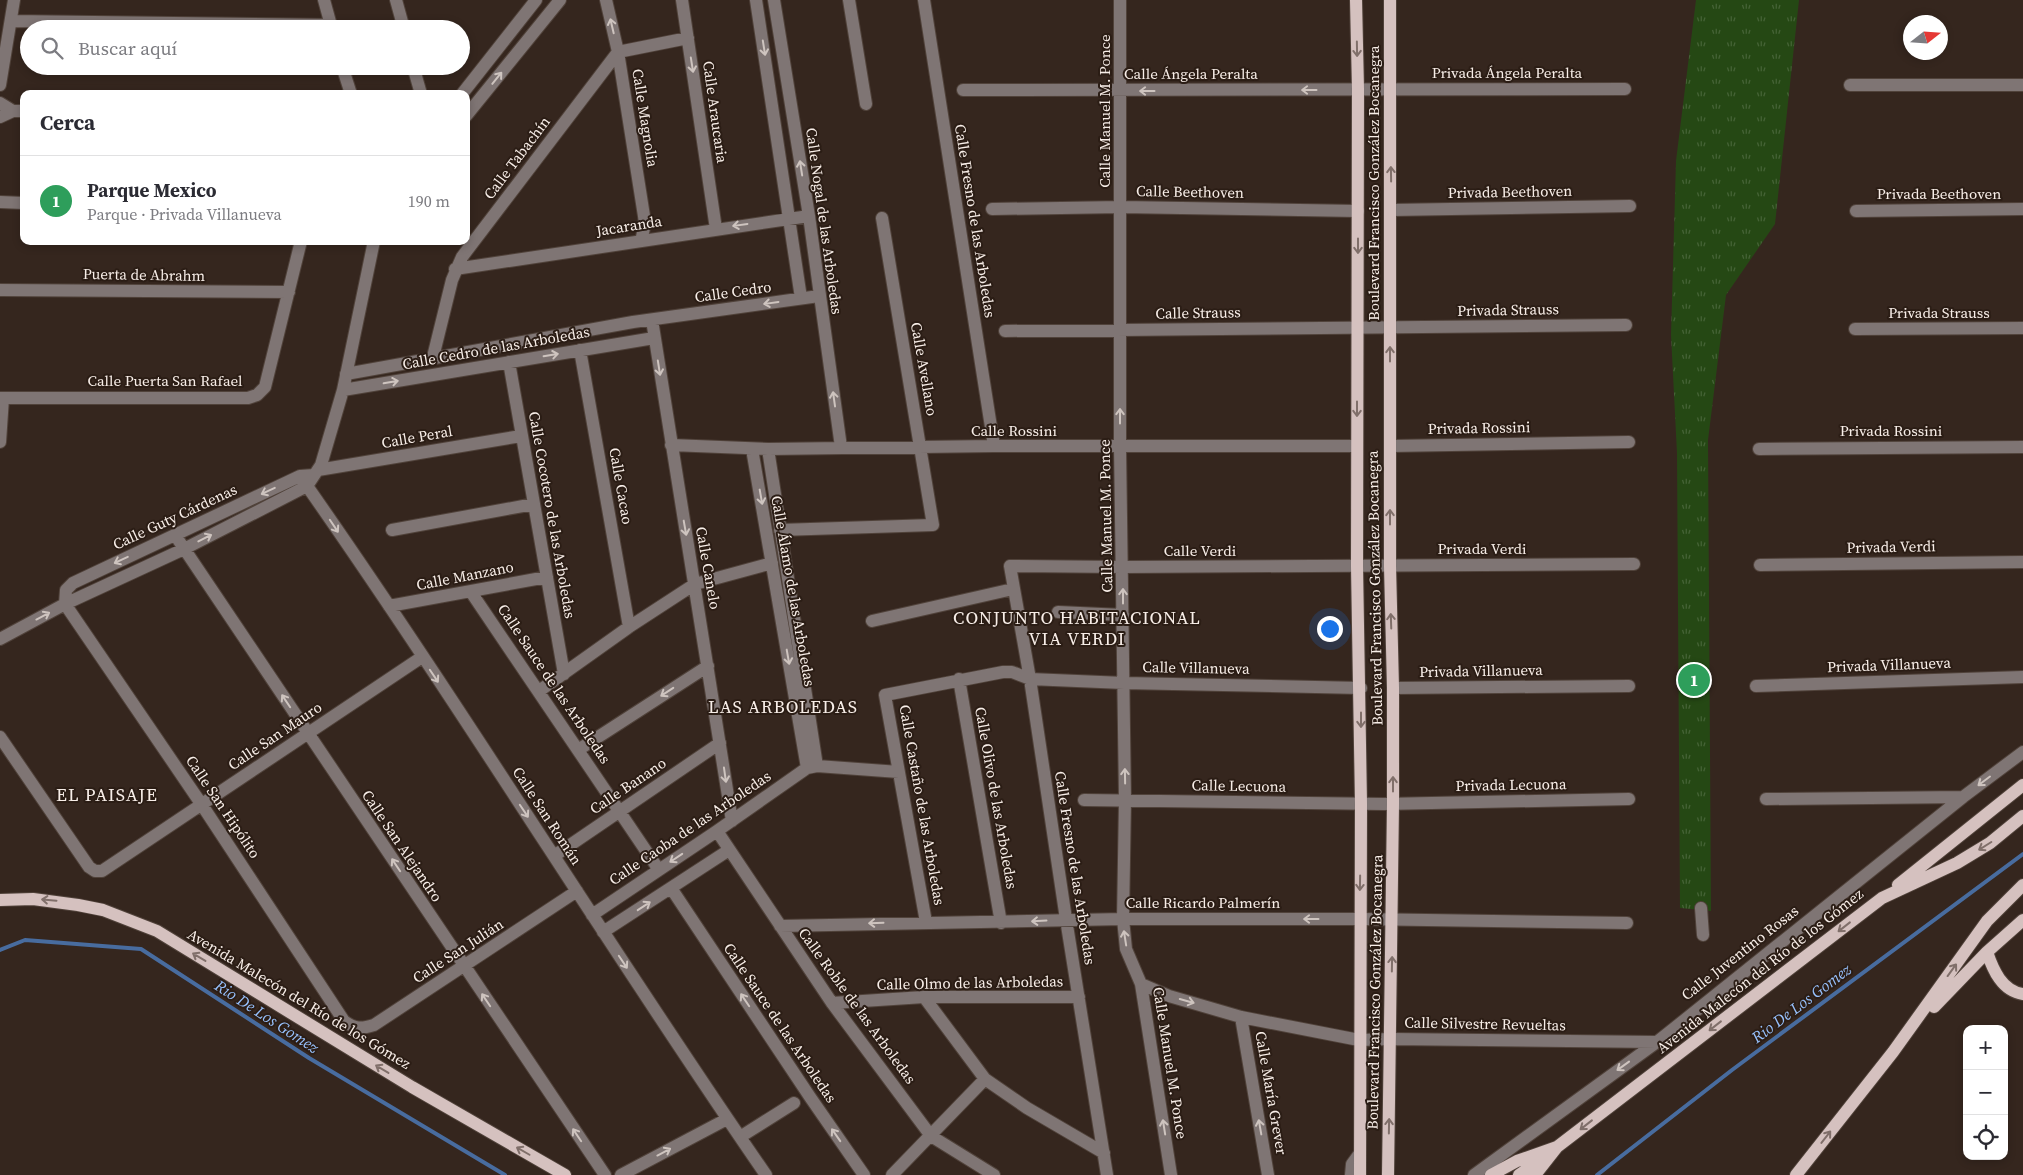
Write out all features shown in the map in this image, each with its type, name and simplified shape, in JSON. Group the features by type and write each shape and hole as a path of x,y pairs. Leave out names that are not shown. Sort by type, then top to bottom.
{"main road":[{"name":"Boulevard Francisco González Bocanegra","path":"1356,0 1358,89 1357,446 1361,688 1360,1175"},
{"name":"Boulevard Francisco González Bocanegra","path":"1388,1175 1393,920 1393,688 1390,566 1390,0"},
{"path":"1882,898 2023,785"},
{"name":"Avenida Malecón del Río de los Gómez","path":"1534,1175 1557,1147 1882,898 1957,863 1990,843 2023,816"},
{"path":"1796,1175 1893,1052 1987,921 2023,885"},
{"name":"Avenida Malecón del Río de los Gómez","path":"0,900 32,898 78,905 103,910 157,931 412,1087 565,1175"},
{"path":"1893,1052 1955,984 2023,920"},
{"path":"2005,935 2023,931"},
{"path":"1987,952 2003,984 2016,993 2023,994"},
{"path":"1491,1175 1516,1160 1557,1147"},
{"path":"1519,1175 1557,1147"}],"street":[{"path":"0,85 14,0"},
{"path":"324,0 329,20"},
{"path":"396,0 402,20"},
{"path":"465,90 536,0"},
{"path":"470,111 560,0"},
{"name":"Calle Magnolia","path":"606,0 618,52 644,216 641,241"},
{"name":"Calle Araucaria","path":"682,0 716,229"},
{"path":"756,0 801,298"},
{"name":"Calle Nogal de las Arboledas","path":"774,0 809,216 841,447"},
{"path":"849,0 866,104"},
{"name":"Calle Fresno de las Arboledas","path":"924,0 994,446"},
{"name":"Calle Manuel M. Ponce","path":"1120,0 1120,447 1125,800 1123,919 1126,949 1141,984 1172,1175"},
{"path":"11,21 20,21"},
{"path":"618,52 688,38"},
{"name":"Calle Tabachín","path":"433,357 455,269 462,257 618,52"},
{"path":"341,90 343,75"},
{"path":"344,75 350,90"},
{"path":"415,75 419,90"},
{"path":"1850,85 2023,84"},
{"name":"Privada Ángela Peralta","path":"1390,90 1625,89"},
{"name":"Calle Ángela Peralta","path":"962,90 1390,90"},
{"path":"0,103 19,111"},
{"path":"0,117 19,111"},
{"path":"0,202 20,202"},
{"name":"Privada Beethoven","path":"1391,210 1630,206"},
{"name":"Calle Beethoven","path":"992,209 1121,207 1358,211"},
{"name":"Privada Beethoven","path":"1856,211 2023,210"},
{"name":"Jacaranda","path":"455,269 809,216"},
{"name":"Calle Avellano","path":"780,530 933,525 882,218"},
{"name":"Calle Puerta San Rafael","path":"2,398 248,398 257,396 265,387 300,245"},
{"path":"310,477 343,390 373,245"},
{"name":"Puerta de Abrahm","path":"0,290 289,292"},
{"name":"Calle Cedro","path":"652,320 819,296"},
{"name":"Calle Cedro de las Arboledas","path":"346,374 433,357 652,320"},
{"name":"Calle Canelo","path":"652,320 732,821"},
{"name":"Privada Strauss","path":"1391,327 1626,325"},
{"name":"Calle Strauss","path":"1005,331 1391,327"},
{"name":"Privada Strauss","path":"1855,329 2023,328"},
{"name":"Calle Cedro de las Arboledas","path":"343,390 654,338"},
{"name":"Calle Cacao","path":"580,350 629,627"},
{"name":"Calle Cocotero de las Arboledas","path":"509,362 564,674"},
{"path":"0,442 2,398"},
{"name":"Calle Peral","path":"310,477 521,436"},
{"name":"Privada Rossini","path":"1390,446 1628,442"},
{"name":"Calle Rossini","path":"671,445 752,449 841,447 921,449 994,446 1357,446"},
{"name":"Privada Rossini","path":"1759,448 2023,447"},
{"name":"Calle Álamo de las Arboledas","path":"752,449 812,767"},
{"name":"Calle Álamo de las Arboledas","path":"768,449 812,767"},
{"name":"Calle Guty Cárdenas","path":"65,604 66,590 73,582 175,535 310,477"},
{"name":"Calle Guty Cárdenas","path":"0,639 65,604 184,549 310,477"},
{"name":"Calle San Román","path":"310,477 422,657 766,1175"},
{"path":"392,530 534,504"},
{"name":"Calle San Alejandro","path":"175,535 605,1175"},
{"name":"Privada Verdi","path":"1760,566 2023,562"},
{"path":"539,691 629,627 695,584 772,563"},
{"name":"Privada Verdi","path":"1390,566 1634,564"},
{"name":"Calle Fresno de las Arboledas","path":"1010,566 1030,679 1107,1175"},
{"name":"Calle Verdi","path":"1010,566 1390,566"},
{"name":"Calle Manzano","path":"389,606 547,577"},
{"path":"872,621 1013,588"},
{"name":"Calle Sauce de las Arboledas","path":"471,592 660,870"},
{"name":"Calle San Hipólito","path":"65,604 202,805 344,1021 353,1028"},
{"path":"1058,612 1123,615"},
{"name":"Calle San Mauro","path":"0,737 89,867 96,871 102,870 422,657"},
{"path":"578,750 708,666"},
{"name":"Calle Villanueva","path":"885,695 959,679 1003,672 1012,672 1030,679 1361,688"},
{"name":"Privada Villanueva","path":"1756,686 2023,677"},
{"name":"Calle Olivo de las Arboledas","path":"959,679 1001,922"},
{"name":"Privada Villanueva","path":"1393,688 1629,686"},
{"name":"Calle Castaño de las Arboledas","path":"885,695 926,922"},
{"name":"Calle Banano","path":"554,856 720,743"},
{"name":"Calle Juventino Rosas","path":"1474,1175 1657,1042 1963,797 2023,752"},
{"path":"812,767 898,772"},
{"name":"Calle Caoba de las Arboledas","path":"592,915 812,767"},
{"path":"1766,799 1963,797"},
{"name":"Privada Lecuona","path":"1393,804 1629,799"},
{"name":"Calle Lecuona","path":"1084,800 1393,804"},
{"name":"Calle Roble de las Arboledas","path":"717,831 832,1003 931,1136 994,1175"},
{"path":"603,932 728,850"},
{"name":"Calle Sauce de las Arboledas","path":"671,888 864,1175"},
{"name":"Calle San Julián","path":"353,1028 363,1029 374,1025 577,891"},
{"path":"1701,908 1702,935"},
{"name":"Calle Ricardo Palmerín","path":"780,926 1066,919 1360,919 1627,923"},
{"name":"Calle Silvestre Revueltas","path":"1141,984 1169,996 1241,1017 1359,1040 1657,1042"},
{"path":"924,998 985,1080 1027,1108 1104,1153"},
{"name":"Calle Olmo de las Arboledas","path":"832,1003 924,998 1079,998"},
{"name":"Calle María Grever","path":"1241,1017 1268,1175"},
{"path":"892,1175 985,1080"},
{"path":"740,1137 794,1102"},
{"path":"621,1175 727,1118"},
{"name":"Boulevard Francisco González Bocanegra","path":"1351,1175 1352,1164 1360,1153"},
{"path":"1388,1160 1392,1175"}],"green space":[{"path":"1696,0 1799,0 1775,224 1726,295 1708,440 1711,911 1680,908 1677,453 1671,335 1676,161"}],"waterway":[{"name":"Rio De Los Gomez","path":"1597,1175 1732,1070 2023,854"},
{"name":"Rio De Los Gomez","path":"0,950 25,940 141,949 309,1058 505,1175"}],"place":[{"name":"Parque Mexico","path":"1694,680"}],"district":[{"name":"CONJUNTO HABITACIONAL VIA VERDI","path":"1077,628"},
{"name":"LAS ARBOLEDAS","path":"783,707"},
{"name":"EL PAISAJE","path":"107,795"}]}
